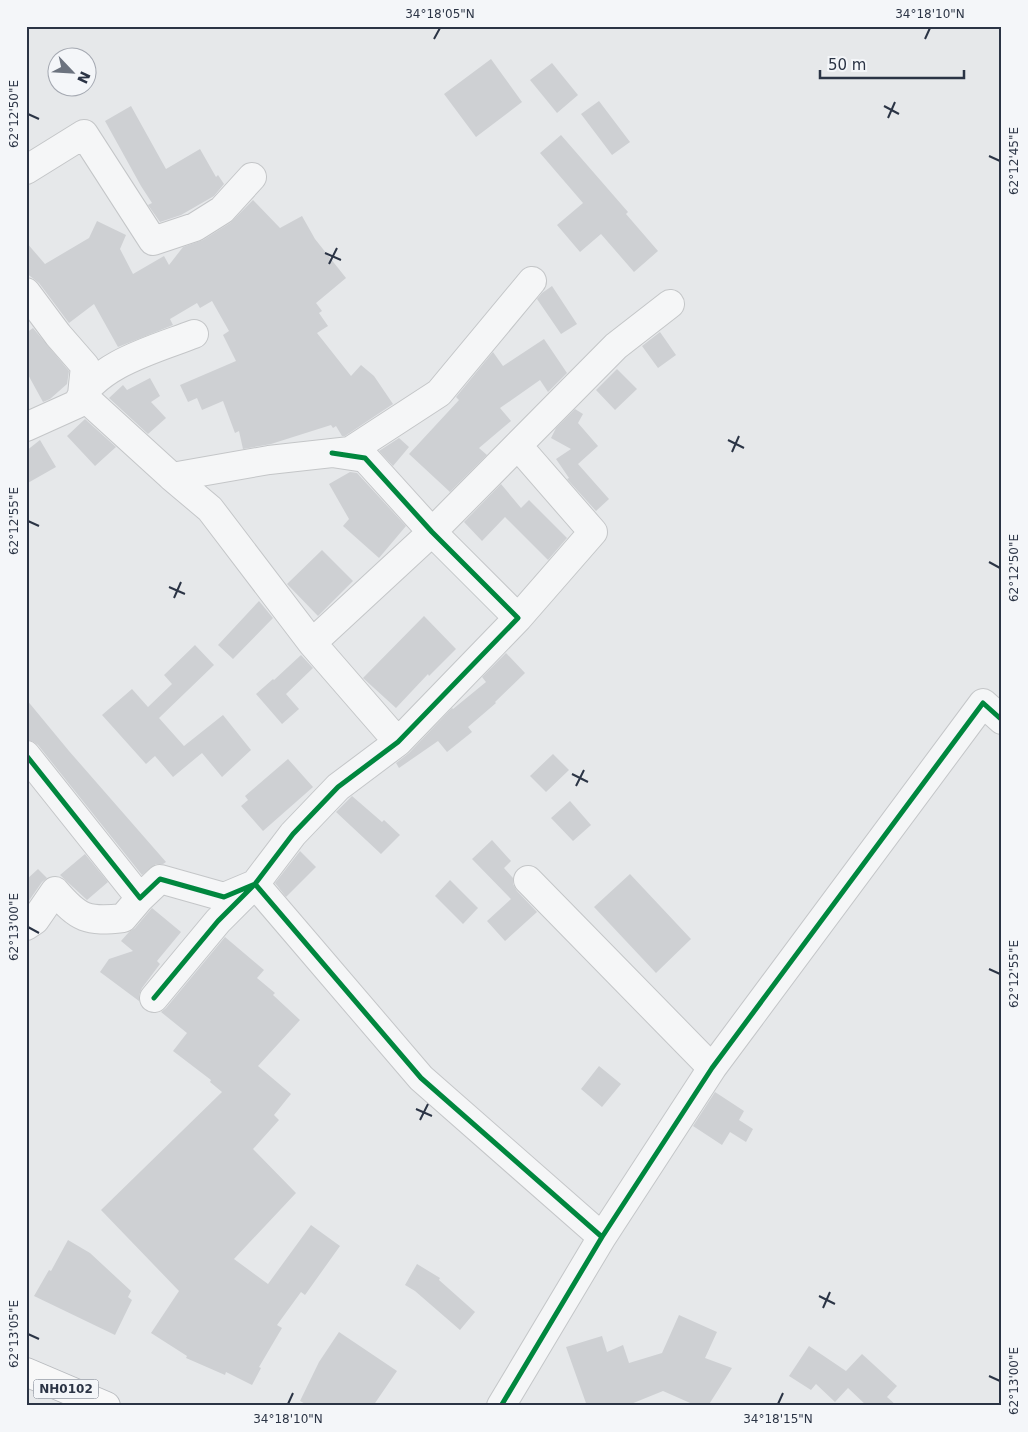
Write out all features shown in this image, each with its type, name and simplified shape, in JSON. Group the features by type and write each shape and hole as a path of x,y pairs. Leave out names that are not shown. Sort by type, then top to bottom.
{"highway":[{"name":"NH0102","path":"26,1372 106,1406"}],"street":[{"path":"26,170 84,134 153,241 195,227 222,210 252,177"},
{"path":"172,477 269,460 350,451 439,393 532,281"},
{"path":"26,292 58,335 85,366 82,395 78,404 26,427"},
{"path":"312,643 432,532 616,346 670,304"},
{"path":"82,395 109,369 124,361 194,334"},
{"path":"82,395 210,509 312,643 398,742"},
{"path":"154,998 218,921 256,884 293,834 338,787 398,742 518,618 593,532 518,446"},
{"path":"332,453 365,458 432,532 518,618"},
{"path":"501,1406 602,1237 712,1068 983,703 1002,720"},
{"path":"26,756 140,898"},
{"path":"26,926 35,920 55,892 80,916 103,920 123,918 160,879 224,897 256,884"},
{"path":"528,880 712,1068"},
{"path":"256,884 421,1078 602,1237"}],"building":[{"path":"491,59 522,102 476,137 444,94"},
{"path":"552,63 578,95 557,113 530,80"},
{"path":"599,101 630,142 612,155 581,114"},
{"path":"131,106 166,169 200,149 216,177 218,175 224,184 214,196 181,215 160,222 148,205 152,203 105,121"},
{"path":"561,135 628,212 626,214 658,251 634,272 601,234 580,252 557,225 583,203 540,153"},
{"path":"253,200 280,228 302,216 315,239 346,278 316,303 322,311 319,313 328,326 317,333 351,376 361,365 374,376 393,404 345,436 342,436 336,426 333,428 331,425 271,444 243,449 239,431 235,433 223,401 202,410 197,398 188,402 180,385 236,361 223,335 229,331 212,301 200,308 197,303 170,319 173,325 118,347 94,304 69,323 39,283 26,273 26,242 45,264 89,238 97,221 126,235 120,249 133,274 164,256 169,265 183,247 203,240 230,223"},
{"path":"552,286 577,324 561,334 537,299"},
{"path":"33,328 69,371 67,384 50,399 43,402 26,371 26,333"},
{"path":"660,332 676,355 658,368 642,346"},
{"path":"544,339 567,373 548,392 540,380 500,408 511,421 479,448 487,455 450,492 409,454 459,400 456,397 493,352 503,366"},
{"path":"617,369 637,389 615,410 596,390"},
{"path":"150,378 160,396 151,402 166,418 148,434 109,398 123,385 127,390"},
{"path":"575,409 583,414 578,423 598,446 578,464 609,499 596,511 567,479 569,478 556,459 571,449 551,438 556,428"},
{"path":"85,419 116,447 95,466 67,436"},
{"path":"399,438 409,447 393,466 379,451"},
{"path":"40,440 56,467 26,484 26,451"},
{"path":"350,472 357,473 406,526 379,558 343,526 349,519 329,484"},
{"path":"501,484 521,508 529,500 567,538 548,560 505,517 482,541 464,522"},
{"path":"322,550 353,581 318,616 287,584"},
{"path":"259,601 273,618 233,659 218,645"},
{"path":"424,616 456,649 429,676 428,674 396,708 363,678"},
{"path":"195,645 214,665 159,718 184,746 223,715 251,750 222,777 202,753 173,777 155,756 146,764 102,715 132,689 148,707 172,684 164,675"},
{"path":"506,653 525,673 496,703 468,727 472,732 447,752 438,741 399,768 396,763 409,753 452,708 486,682 482,677"},
{"path":"301,655 313,668 286,694 299,709 282,724 256,694"},
{"path":"26,699 166,862 156,864 142,875 38,745 26,740"},
{"path":"553,754 569,770 546,792 530,776"},
{"path":"288,759 313,787 263,831 241,806 248,800 245,796"},
{"path":"352,796 382,822 384,820 400,835 381,854 336,812"},
{"path":"570,801 591,825 573,841 551,818"},
{"path":"492,840 511,861 504,868 513,878 513,884 517,891 537,912 505,941 487,921 511,899 472,859"},
{"path":"300,851 316,867 286,897 275,883"},
{"path":"85,854 108,882 87,900 60,875"},
{"path":"38,869 47,878 26,905 26,880"},
{"path":"630,874 691,939 656,973 594,907"},
{"path":"450,880 478,908 463,924 435,896"},
{"path":"152,908 181,932 157,961 160,964 142,988 139,1001 100,972 109,959 133,951 121,941"},
{"path":"225,937 264,970 257,978 275,993 273,995 300,1020 258,1066 291,1094 274,1115 279,1120 253,1149 296,1193 234,1259 268,1284 311,1225 340,1246 305,1295 301,1292 277,1325 282,1328 259,1367 261,1368 252,1385 226,1372 225,1375 186,1358 187,1356 151,1333 179,1291 101,1210 222,1092 210,1082 211,1080 173,1051 187,1033 161,1012"},
{"path":"599,1066 621,1084 602,1107 581,1089"},
{"path":"715,1092 744,1111 739,1120 753,1129 746,1142 730,1132 722,1145 693,1126"},
{"path":"68,1240 90,1253 131,1291 128,1297 132,1300 115,1335 34,1296 49,1270 51,1271"},
{"path":"417,1264 440,1278 439,1280 475,1312 460,1330 415,1291 405,1285"},
{"path":"679,1315 717,1332 705,1358 732,1368 708,1406 697,1406 663,1391 626,1406 587,1406 566,1347 602,1336 607,1352 623,1345 629,1363 662,1353"},
{"path":"339,1332 397,1371 373,1406 309,1406 300,1401 319,1362"},
{"path":"809,1346 846,1371 862,1354 897,1386 887,1397 897,1406 867,1406 848,1388 835,1402 816,1384 811,1390 789,1376"}],"cycle path":[{"path":"154,998 218,921 255,884 293,834 338,787 398,742 518,618 432,532 365,458 332,453"},
{"path":"501,1406 602,1237 712,1068 983,703 1002,720"},
{"path":"26,755 140,898 160,879 224,897 255,884 421,1078 602,1237"}]}
